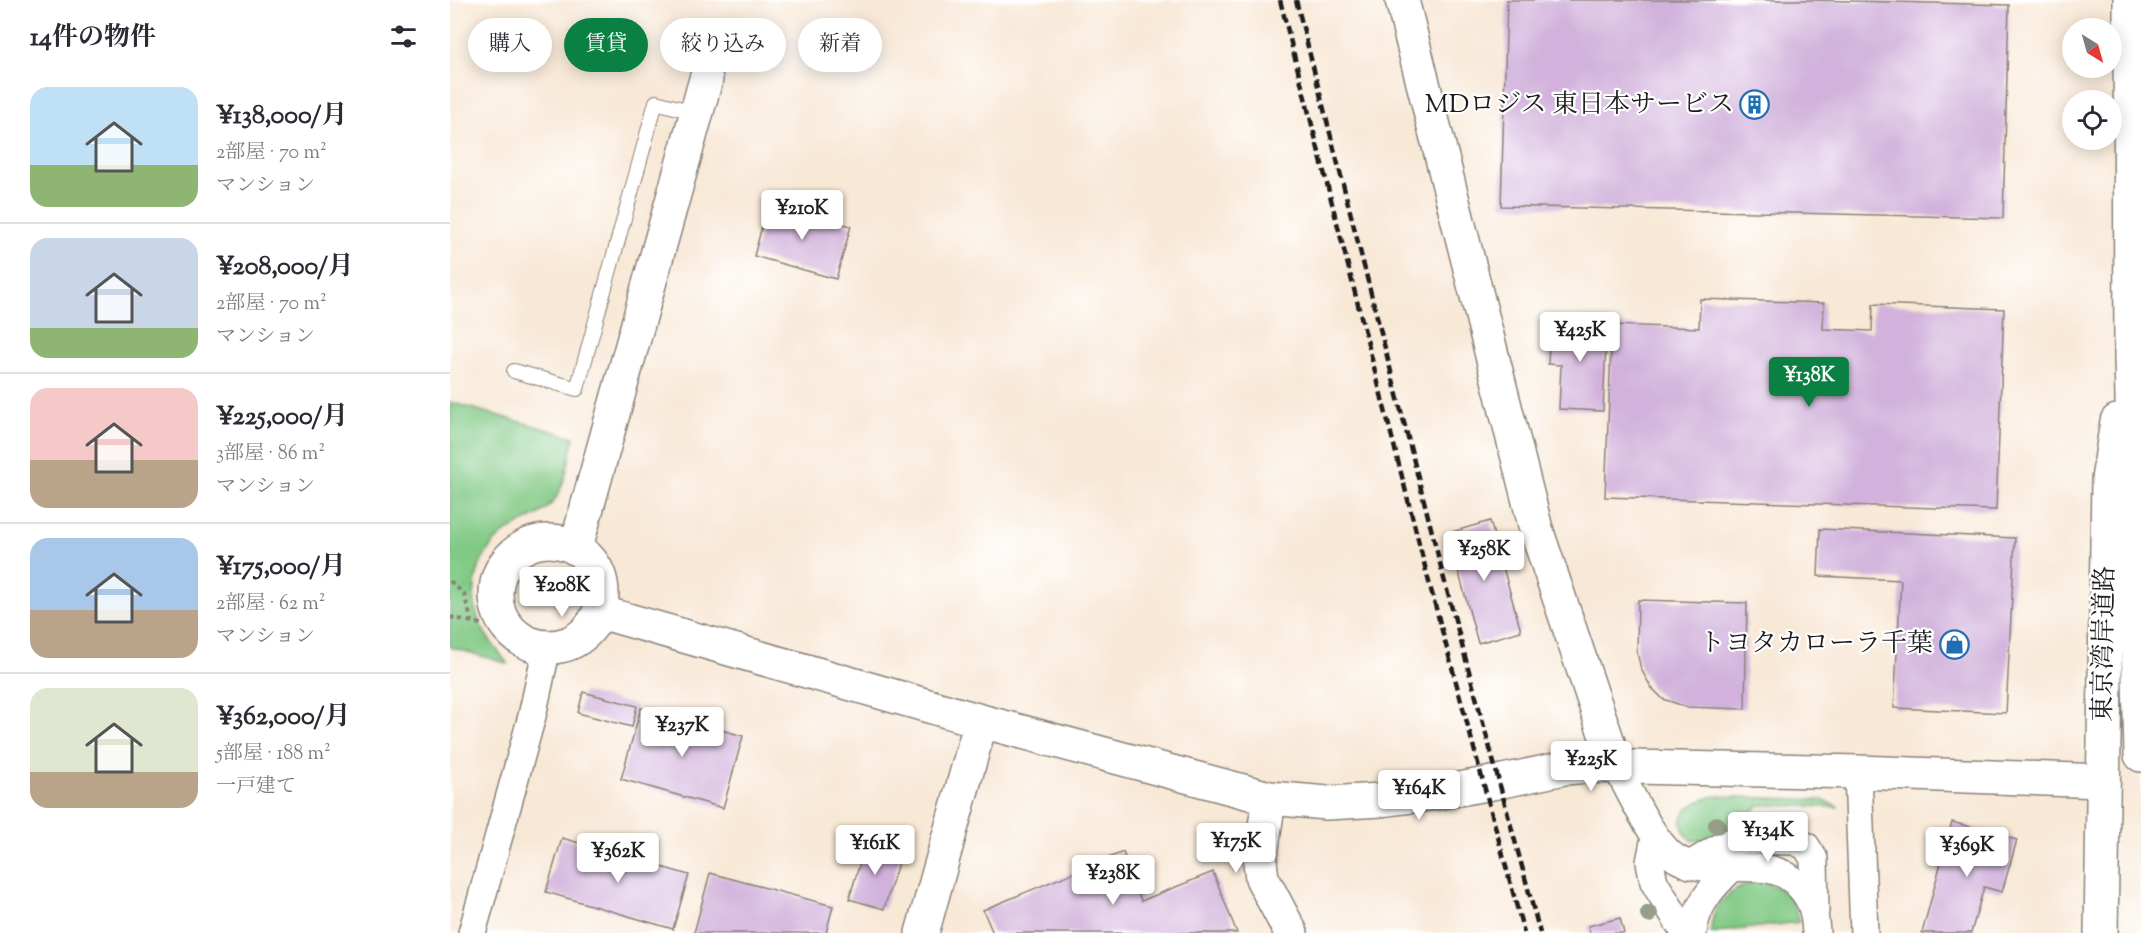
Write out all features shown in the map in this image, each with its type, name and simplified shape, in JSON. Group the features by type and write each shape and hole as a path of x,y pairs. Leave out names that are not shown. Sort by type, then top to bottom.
{"main road":[{"path":"1402,0 1536,529 1616,766"},
{"name":"東京湾岸道路","path":"2130,0 2131,358 2141,755"},
{"path":"576,547 706,79"},
{"name":"東京湾岸道路","path":"2101,933 2108,480 2115,426 2131,358"},
{"path":"542,540 560,541 576,547 592,562 602,583 603,598 600,612 591,627 579,638 564,645 547,647 529,644 514,635 503,621 496,605 496,587 501,570 511,556 526,546 542,540"},
{"path":"600,612 981,721 1269,798 1326,802 1381,800 1503,781 1564,768 1616,766 2103,781"},
{"path":"922,933 981,721"},
{"path":"1269,798 1260,862 1262,878 1292,933"}],"street":[{"path":"471,933 532,716 547,647"},
{"path":"1616,766 1655,837 1677,860 1708,868 1768,868 1784,873 1797,882 1806,894 1815,923"},
{"path":"1858,772 1864,933"},
{"path":"1655,837 1650,862 1654,882 1685,933"},
{"path":"1690,865 1723,845 1739,840 1794,841 1806,846 1814,859 1815,923"},
{"path":"1694,933 1699,908 1716,883 1731,869"}],"lane":[{"path":"514,371 577,389 656,102 697,113"}],"path":[{"path":"450,581 464,594 472,622"},
{"path":"450,617 485,625"}],"green space":[{"path":"450,402 574,437 564,480 553,502 496,541 481,562 477,574 475,600 481,626 508,664 450,647"},
{"path":"1715,796 1822,800 1839,807 1760,805 1748,815 1743,827 1707,839 1692,841 1682,825 1685,812 1698,802"},
{"path":"1760,881 1776,887 1787,895 1794,906 1799,922 1711,933 1714,913 1725,898 1741,887"}],"building":[{"name":"MDロジス 東日本サービス","path":"1507,0 1811,0 2009,5 2003,218 1501,206"},
{"path":"768,204 851,226 836,279 754,256"},
{"path":"1700,299 1824,303 1823,329 1872,331 1873,304 2004,309 1996,510 1605,497 1612,325 1699,328"},
{"path":"1586,318 1607,319 1603,411 1559,409 1561,365 1548,364 1550,323 1585,324"},
{"path":"1490,521 1521,631 1478,643 1448,533"},
{"name":"トヨタカローラ千葉","path":"1820,529 2015,538 2006,713 1894,708 1901,580 1818,576"},
{"path":"1638,600 1747,603 1745,709 1687,707 1663,699 1651,687 1641,669 1637,652"},
{"path":"583,692 637,706 632,727 578,713"},
{"path":"641,708 743,736 723,808 621,779"},
{"path":"1952,822 2017,840 2002,892 1984,887 1971,933 1922,933"},
{"path":"562,838 689,875 673,929 546,892"},
{"path":"866,843 901,853 884,909 849,899"},
{"path":"1123,852 1141,901 1213,872 1237,933 993,933 983,910"},
{"path":"710,873 833,906 826,933 694,933"},
{"path":"1620,918 1624,933 1590,933 1588,926"}],"railway":[{"path":"1280,0 1430,586 1524,933"},
{"path":"1296,0 1444,579 1540,933"}],"place":[{"name":"MDロジス 東日本サービス","path":"1755,105"},
{"name":"トヨタカローラ千葉","path":"1954,644"}]}
